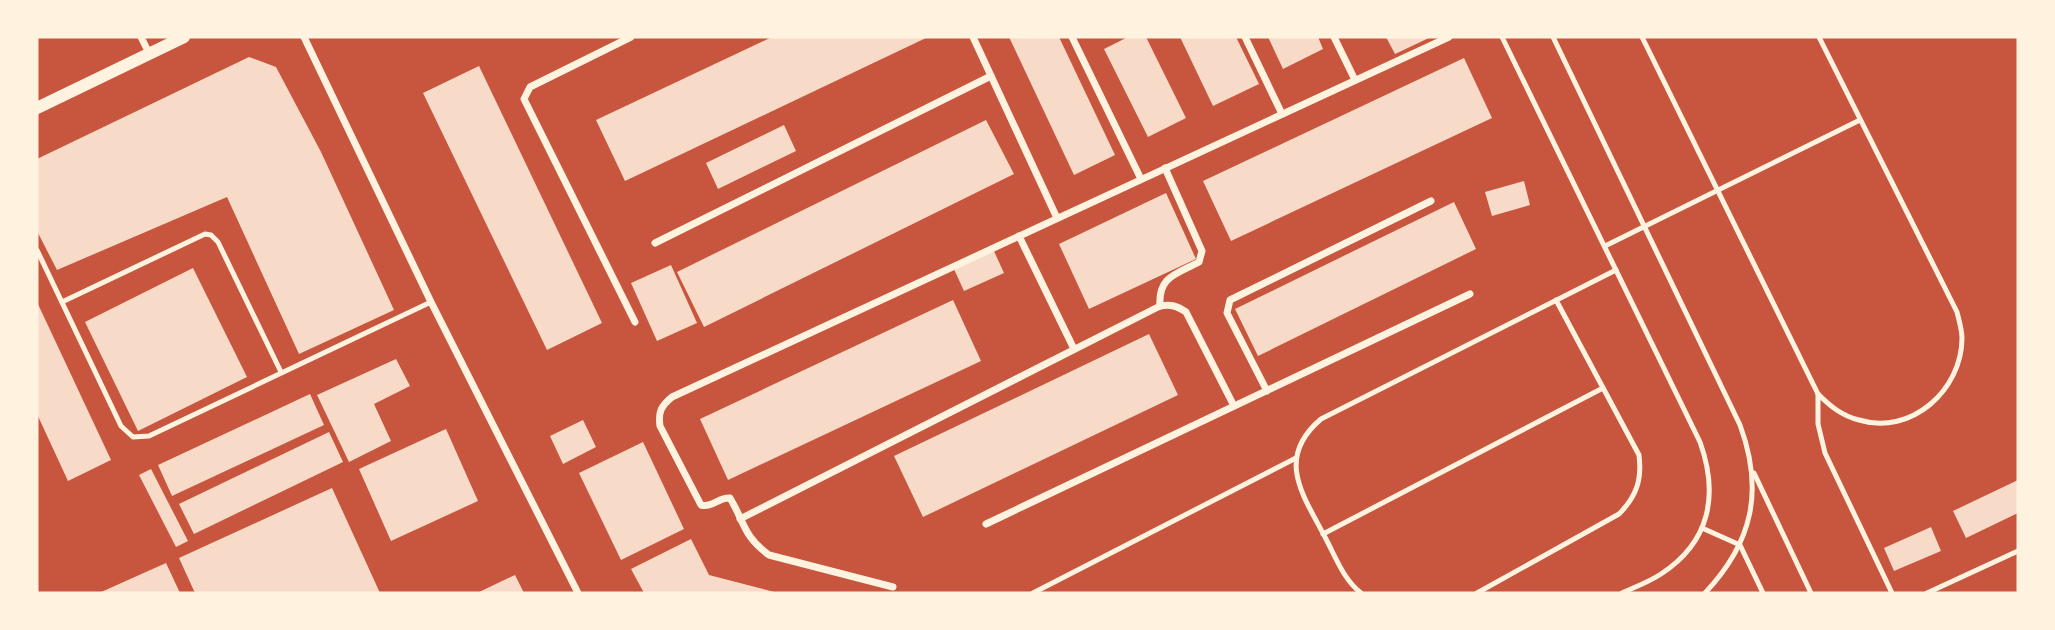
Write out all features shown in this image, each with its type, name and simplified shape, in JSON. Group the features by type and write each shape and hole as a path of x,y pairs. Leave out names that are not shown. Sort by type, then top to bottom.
{"street":[{"path":"141,37 149,53"},
{"path":"37,108 184,37"},
{"path":"304,37 431,302 578,593"},
{"path":"631,37 530,87 524,99 635,322"},
{"path":"973,37 1058,218"},
{"path":"1072,37 1141,179"},
{"path":"1245,37 1283,114"},
{"path":"1334,37 1355,80"},
{"path":"893,587 769,555 756,546 746,533 730,498 709,506 698,503 660,426 658,415 663,405 671,397 1449,37"},
{"path":"655,243 991,76"},
{"path":"1160,306 1159,294 1162,286 1174,275 1199,262 1202,251 1165,168"},
{"path":"1267,391 1227,313 1230,300 1431,201"},
{"path":"1019,236 1074,349"},
{"path":"986,524 1471,294"},
{"path":"740,519 1160,306 1169,304 1186,312 1234,406"}],"lane":[{"path":"1502,37 1700,442 1708,464 1711,485 1709,507 1692,546 1658,576 1622,593"},
{"path":"1553,37 1740,425 1748,447 1753,493 1749,522 1740,545 1723,574 1705,593"},
{"path":"1642,37 1818,394 1836,411 1860,421 1885,423 1910,417 1932,405 1949,386 1959,362 1962,337 1957,312 1819,37"},
{"path":"1605,246 1860,120"},
{"path":"62,302 205,234 211,235 218,242 281,372"},
{"path":"37,250 121,426 133,437 149,436 431,302"},
{"path":"1361,593 1343,573 1300,490 1296,458 1309,429 1321,419 1616,270"},
{"path":"1477,593 1619,514 1638,488 1641,472 1639,455 1556,300"},
{"path":"1324,534 1603,388"},
{"path":"1818,394 1818,424 1825,453 1892,593"},
{"path":"1033,593 1296,458"},
{"path":"1752,470 1811,593"},
{"path":"1702,528 1740,545 1763,593"},
{"path":"1927,593 2018,551"}],"building":[{"path":"772,37 928,37 625,181 596,120"},
{"path":"1009,37 1059,37 1115,155 1074,175"},
{"path":"1128,37 1146,37 1186,118 1148,137 1104,49"},
{"path":"1180,37 1236,37 1259,84 1213,106"},
{"path":"1268,37 1318,37 1323,49 1283,69"},
{"path":"1386,37 1431,37 1395,54"},
{"path":"249,57 276,67 321,152 394,310 299,354 227,197 57,270 37,231 37,159"},
{"path":"1464,58 1492,118 1231,241 1203,181"},
{"path":"479,66 602,323 547,350 423,93"},
{"path":"986,120 1014,174 704,327 677,272"},
{"path":"784,125 796,151 718,189 706,163"},
{"path":"1524,181 1530,205 1492,216 1485,192"},
{"path":"1166,193 1196,259 1089,309 1059,244"},
{"path":"1454,202 1476,249 1258,356 1235,309"},
{"path":"993,249 1004,273 964,291 953,267"},
{"path":"671,265 697,323 657,341 631,283"},
{"path":"193,268 247,377 138,431 85,322"},
{"path":"953,300 981,361 728,480 700,419"},
{"path":"37,302 111,460 68,481 37,414"},
{"path":"1149,334 1178,395 923,517 894,456"},
{"path":"396,359 410,386 374,404 391,441 349,462 317,395"},
{"path":"310,394 324,425 172,496 158,465"},
{"path":"583,420 596,447 563,464 550,436"},
{"path":"446,429 478,501 391,541 359,469"},
{"path":"329,432 343,462 194,534 179,504"},
{"path":"643,442 684,529 621,560 579,473"},
{"path":"151,469 188,541 176,547 139,475"},
{"path":"2018,480 2018,513 1966,538 1953,511"},
{"path":"332,488 380,593 195,593 179,558"},
{"path":"1931,527 1941,551 1894,571 1884,548"},
{"path":"691,539 709,575 778,593 644,593 631,569"},
{"path":"166,563 180,593 99,593"},
{"path":"515,575 524,593 477,593"}]}
